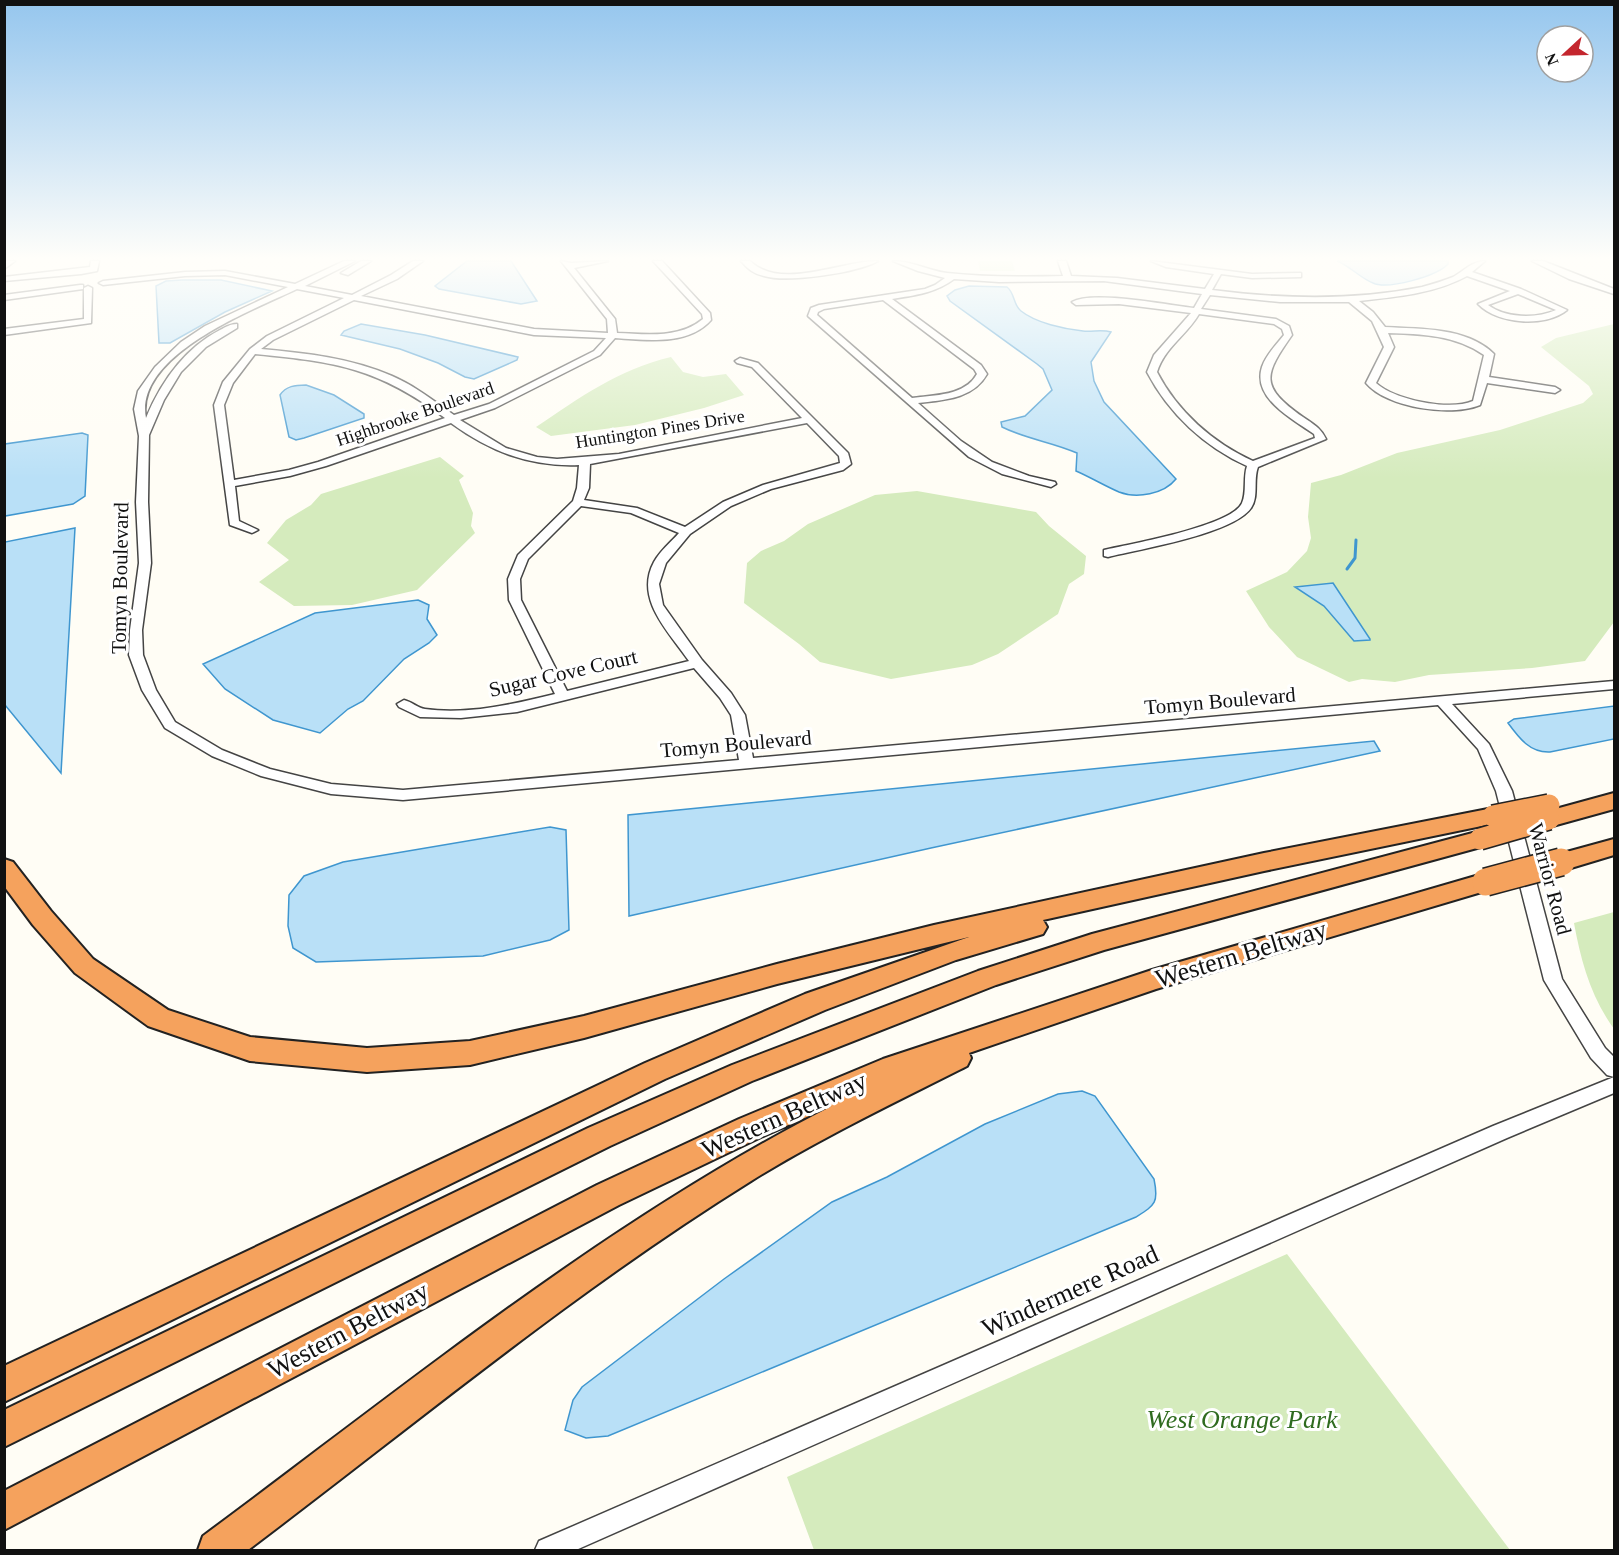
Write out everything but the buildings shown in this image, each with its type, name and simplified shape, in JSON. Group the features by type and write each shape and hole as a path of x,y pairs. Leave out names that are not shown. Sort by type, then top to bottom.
{"highway":[{"path":"1549,812 1614,792"},
{"name":"Western Beltway","path":"4,1429 599,1137 742,1073 987,978 1101,941 1486,828 1549,812 1614,801"},
{"path":"5,868 42,918 84,966 158,1018 250,1049 367,1060 470,1053 584,1027 777,974 934,935 1264,862 1486,828"},
{"name":"Western Beltway","path":"4,1511 608,1195 750,1128 893,1067 1152,980 1614,847"},
{"path":"4,1385 655,1071 815,1002 948,953 1115,902 1264,862"},
{"path":"219,1551 550,1298 663,1221 741,1172 834,1119 1042,1017"}],"street":[{"name":"Tomyn Boulevard","path":"200,334 184,344 158,369 142,391 140,409 144,436 142,502 145,563 136,630 136,655 149,690 170,725 217,753 266,773 331,789 403,795 1614,685"},
{"name":"Tomyn Boulevard","path":"144,436 154,405 173,374 196,351 220,334"},
{"path":"252,530 234,523 219,405 228,382 253,351 279,334"},
{"path":"565,334 612,336 672,336 686,334"},
{"path":"832,334 956,444 974,457 1024,479 1051,484"},
{"path":"910,401 971,388 979,382 982,374 978,367 933,334"},
{"path":"1181,334 1157,357 1152,372 1158,384 1172,404 1228,453 1253,465"},
{"path":"1108,554 1209,528 1237,517 1246,506 1250,496 1250,470 1253,465 1321,439 1318,432 1273,398 1267,388 1264,377 1267,366 1288,334"},
{"path":"1385,334 1389,348 1371,383 1381,393 1445,408 1462,410 1472,407 1477,403 1489,354 1479,346 1448,335 1430,334"},
{"name":"Highbrooke Boulevard","path":"229,484 290,473 322,464 492,406 597,353 612,336"},
{"name":"Huntington Pines Drive","path":"253,351 345,363 375,373 406,387 495,448 520,457 585,461 809,420"},
{"path":"740,361 755,365 843,455 846,464 839,468 767,487 728,504 686,532 660,562 653,584 657,605 697,663 726,696 738,715 747,764"},
{"path":"1483,379 1555,390"},
{"path":"1410,416 1416,402"},
{"path":"564,698 515,600 514,579 522,558 578,502 583,488 585,461"},
{"path":"578,502 633,510 686,532"},
{"name":"Sugar Cove Court","path":"404,704 420,713 461,714 517,708 697,663"},
{"name":"Warrior Road","path":"1442,701 1484,747 1504,790 1553,980 1598,1053 1614,1070"},
{"name":"Windermere Road","path":"548,1551 1490,1137 1614,1085"}],"green space":[{"path":"1574,334 1614,334 1614,622 1585,661 1532,668 1429,675 1395,682 1362,679 1349,682 1297,657 1269,627 1246,591 1287,572 1307,551 1311,538 1308,517 1311,483 1341,475 1397,453 1500,430 1583,403 1593,394 1589,386 1541,347 1556,338"},
{"path":"671,357 683,372 703,377 726,374 744,395 704,408 635,425 551,436 536,427 616,377"},
{"path":"440,457 464,476 459,480 473,513 471,526 475,533 417,590 352,605 294,606 259,582 289,560 267,543 286,520 311,505 321,494"},
{"path":"917,491 1036,512 1049,526 1086,556 1084,574 1069,584 1058,614 998,654 972,665 891,679 820,662 744,603 747,563 761,551 784,541 808,524 875,495"},
{"path":"1614,912 1614,1029 1588,979 1574,923"},
{"name":"West Orange Park","path":"1287,1254 1510,1550 814,1550 787,1477"}],"water":[{"path":"159,334 187,334 170,343 159,343"},
{"path":"417,334 518,357 517,360 474,379 400,349 341,335"},
{"path":"995,334 1110,334 1091,362 1094,381 1104,402 1176,479 1165,488 1150,494 1134,495 1119,492 1076,471 1077,453 1002,427 1001,422 1025,416 1052,390 1043,369"},
{"path":"306,385 334,395 364,414 364,418 304,438 296,440 289,437 280,395 291,387"},
{"path":"82,433 88,435 85,496 73,504 5,516 5,444"},
{"path":"75,528 61,773 5,705 5,542"},
{"path":"1333,583 1370,640 1354,641 1324,606 1295,587"},
{"path":"418,600 429,605 427,619 437,635 404,659 363,701 348,709 320,733 273,720 225,689 203,664 315,613"},
{"path":"1614,706 1614,739 1550,752 1531,747 1508,723 1514,719"},
{"path":"1374,741 1380,751 629,916 628,815"},
{"path":"550,827 566,830 569,930 550,940 483,956 316,962 293,948 288,926 289,895 304,876 343,862"},
{"path":"1082,1091 1095,1096 1154,1179 1156,1198 1151,1206 1136,1217 608,1436 586,1438 565,1430 573,1400 582,1387 724,1279 832,1202 887,1177 985,1124 1058,1094"}],"waterway":[{"path":"1347,569 1355,558 1356,540"}]}
